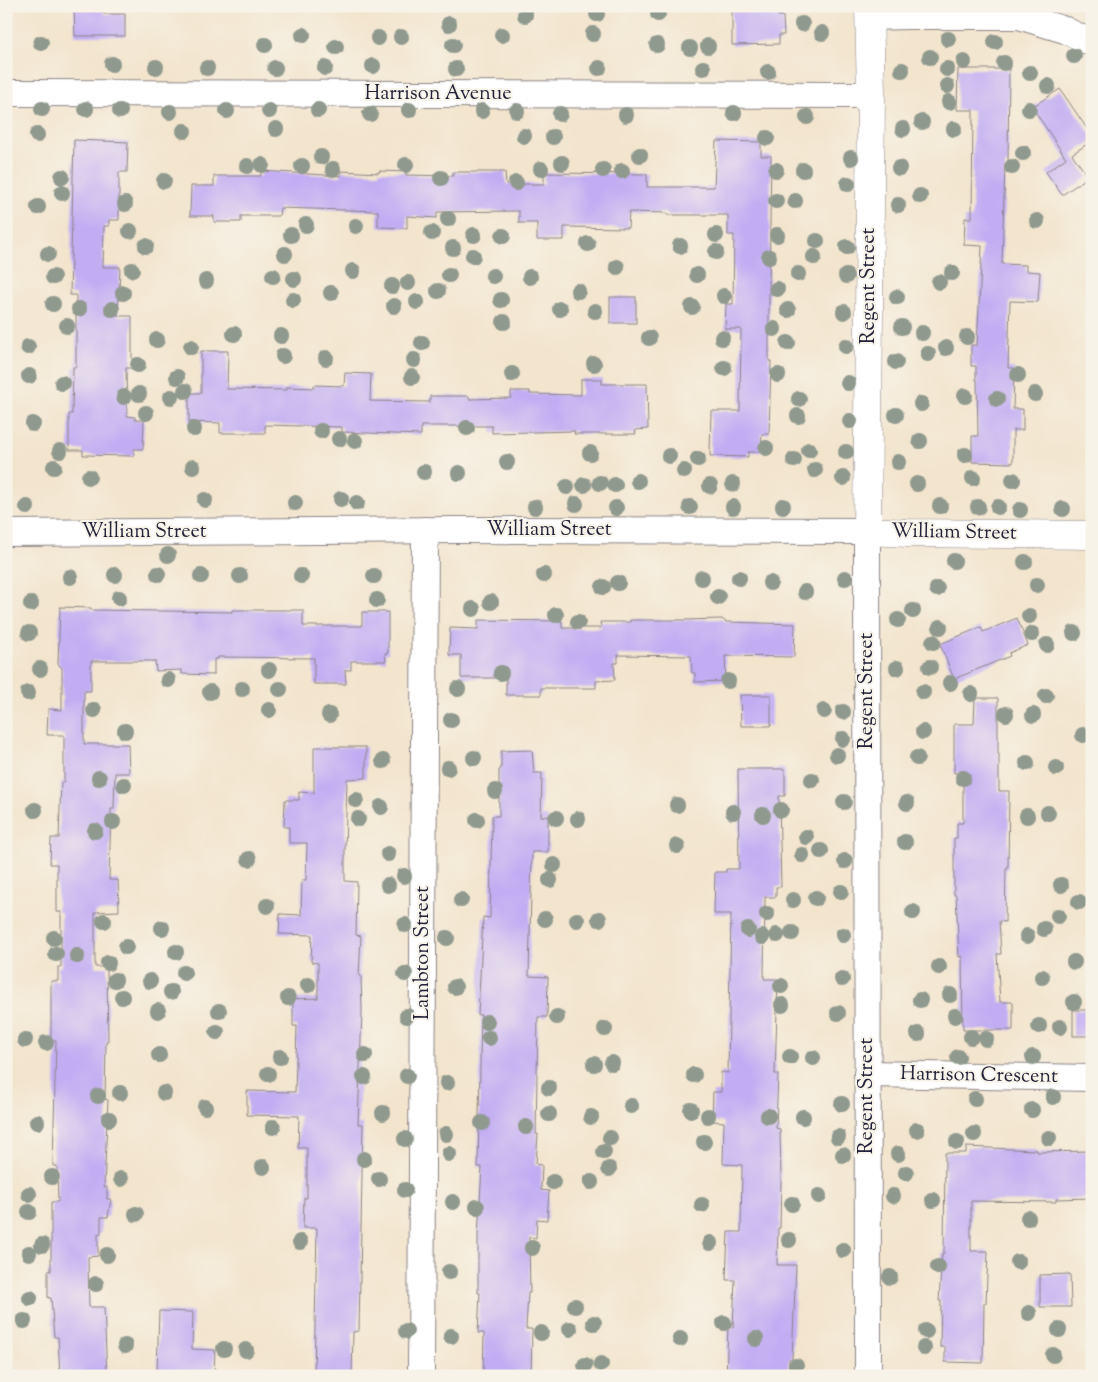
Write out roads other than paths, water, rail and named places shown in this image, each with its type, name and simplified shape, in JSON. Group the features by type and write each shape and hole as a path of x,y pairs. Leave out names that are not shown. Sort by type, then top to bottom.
{"street":[{"path":"869,12 909,16 1019,16 1065,30 1092,43"},
{"name":"Regent Street","path":"868,1376 867,531 871,94 869,12"},
{"name":"Harrison Avenue","path":"6,93 871,94"},
{"name":"William Street","path":"6,533 425,530 867,531 1092,535"},
{"name":"Lambton Street","path":"421,1376 425,530"},
{"name":"Harrison Crescent","path":"867,1074 1092,1078"}]}
